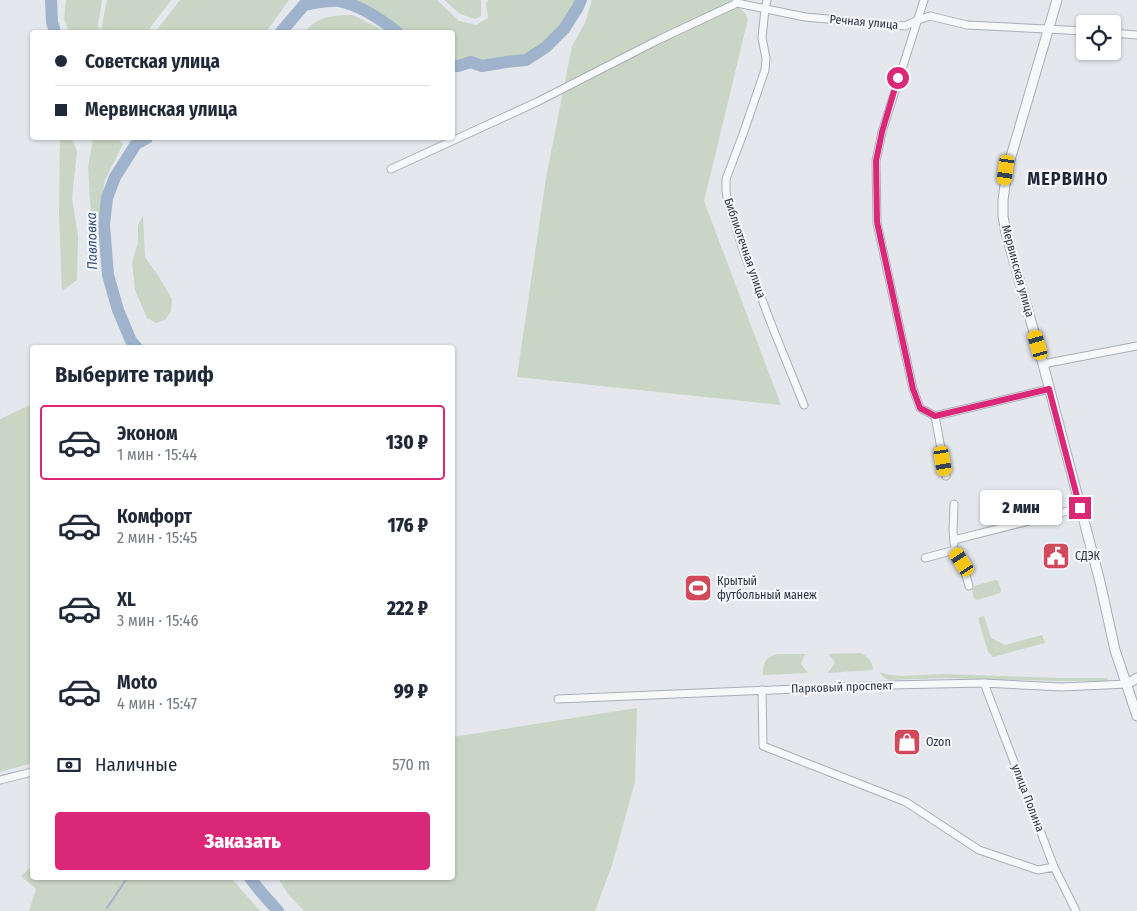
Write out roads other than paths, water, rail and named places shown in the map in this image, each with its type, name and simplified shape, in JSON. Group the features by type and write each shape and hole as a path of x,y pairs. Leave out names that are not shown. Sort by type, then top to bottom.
{"street":[{"name":"Библиотечная улица","path":"767,0 762,38 766,58 765,70 726,179 726,191 743,250 804,405"},
{"path":"924,0 882,132 876,161 877,222 913,389 920,408 935,416 1049,389"},
{"name":"Мервинская улица","path":"1057,0 1006,170 1003,216 1100,582 1115,650 1137,716"},
{"name":"Речная улица","path":"735,2 805,17 905,26 930,16 967,25 1076,31"},
{"path":"455,140 537,102 735,2"},
{"path":"1121,34 1137,35"},
{"path":"391,169 454,140"},
{"path":"1043,364 1137,346"},
{"path":"935,416 946,476"},
{"path":"954,504 955,550 962,562 969,586"},
{"path":"954,540 1080,508"},
{"path":"925,558 955,550"},
{"path":"1127,684 1137,678"},
{"name":"Парковый проспект","path":"558,699 984,683 1062,687 1127,684"},
{"name":"улица Полина","path":"984,683 1054,867 1076,911"},
{"path":"762,690 763,746 906,802 979,850 1038,870 1054,867"},
{"path":"0,780 30,772"}],"waterway":[{"name":"Павловка","path":"51,0 54,30"},
{"path":"455,66 471,62 482,66 526,60 546,47 564,29 581,0"},
{"path":"283,30 304,5 335,1 362,9 394,30"},
{"name":"Павловка","path":"134,345 118,310 108,275 104,225 107,198 115,177 136,144 143,140"},
{"path":"107,908 126,880"},
{"name":"Павловка","path":"252,880 278,911"}],"place":[{"name":"СДЭК","path":"1056,556"},
{"name":"Крытый футбольный манеж","path":"698,588"},
{"name":"Ozon","path":"907,742"}],"district":[{"name":"МЕРВИНО","path":"1068,179"}]}
